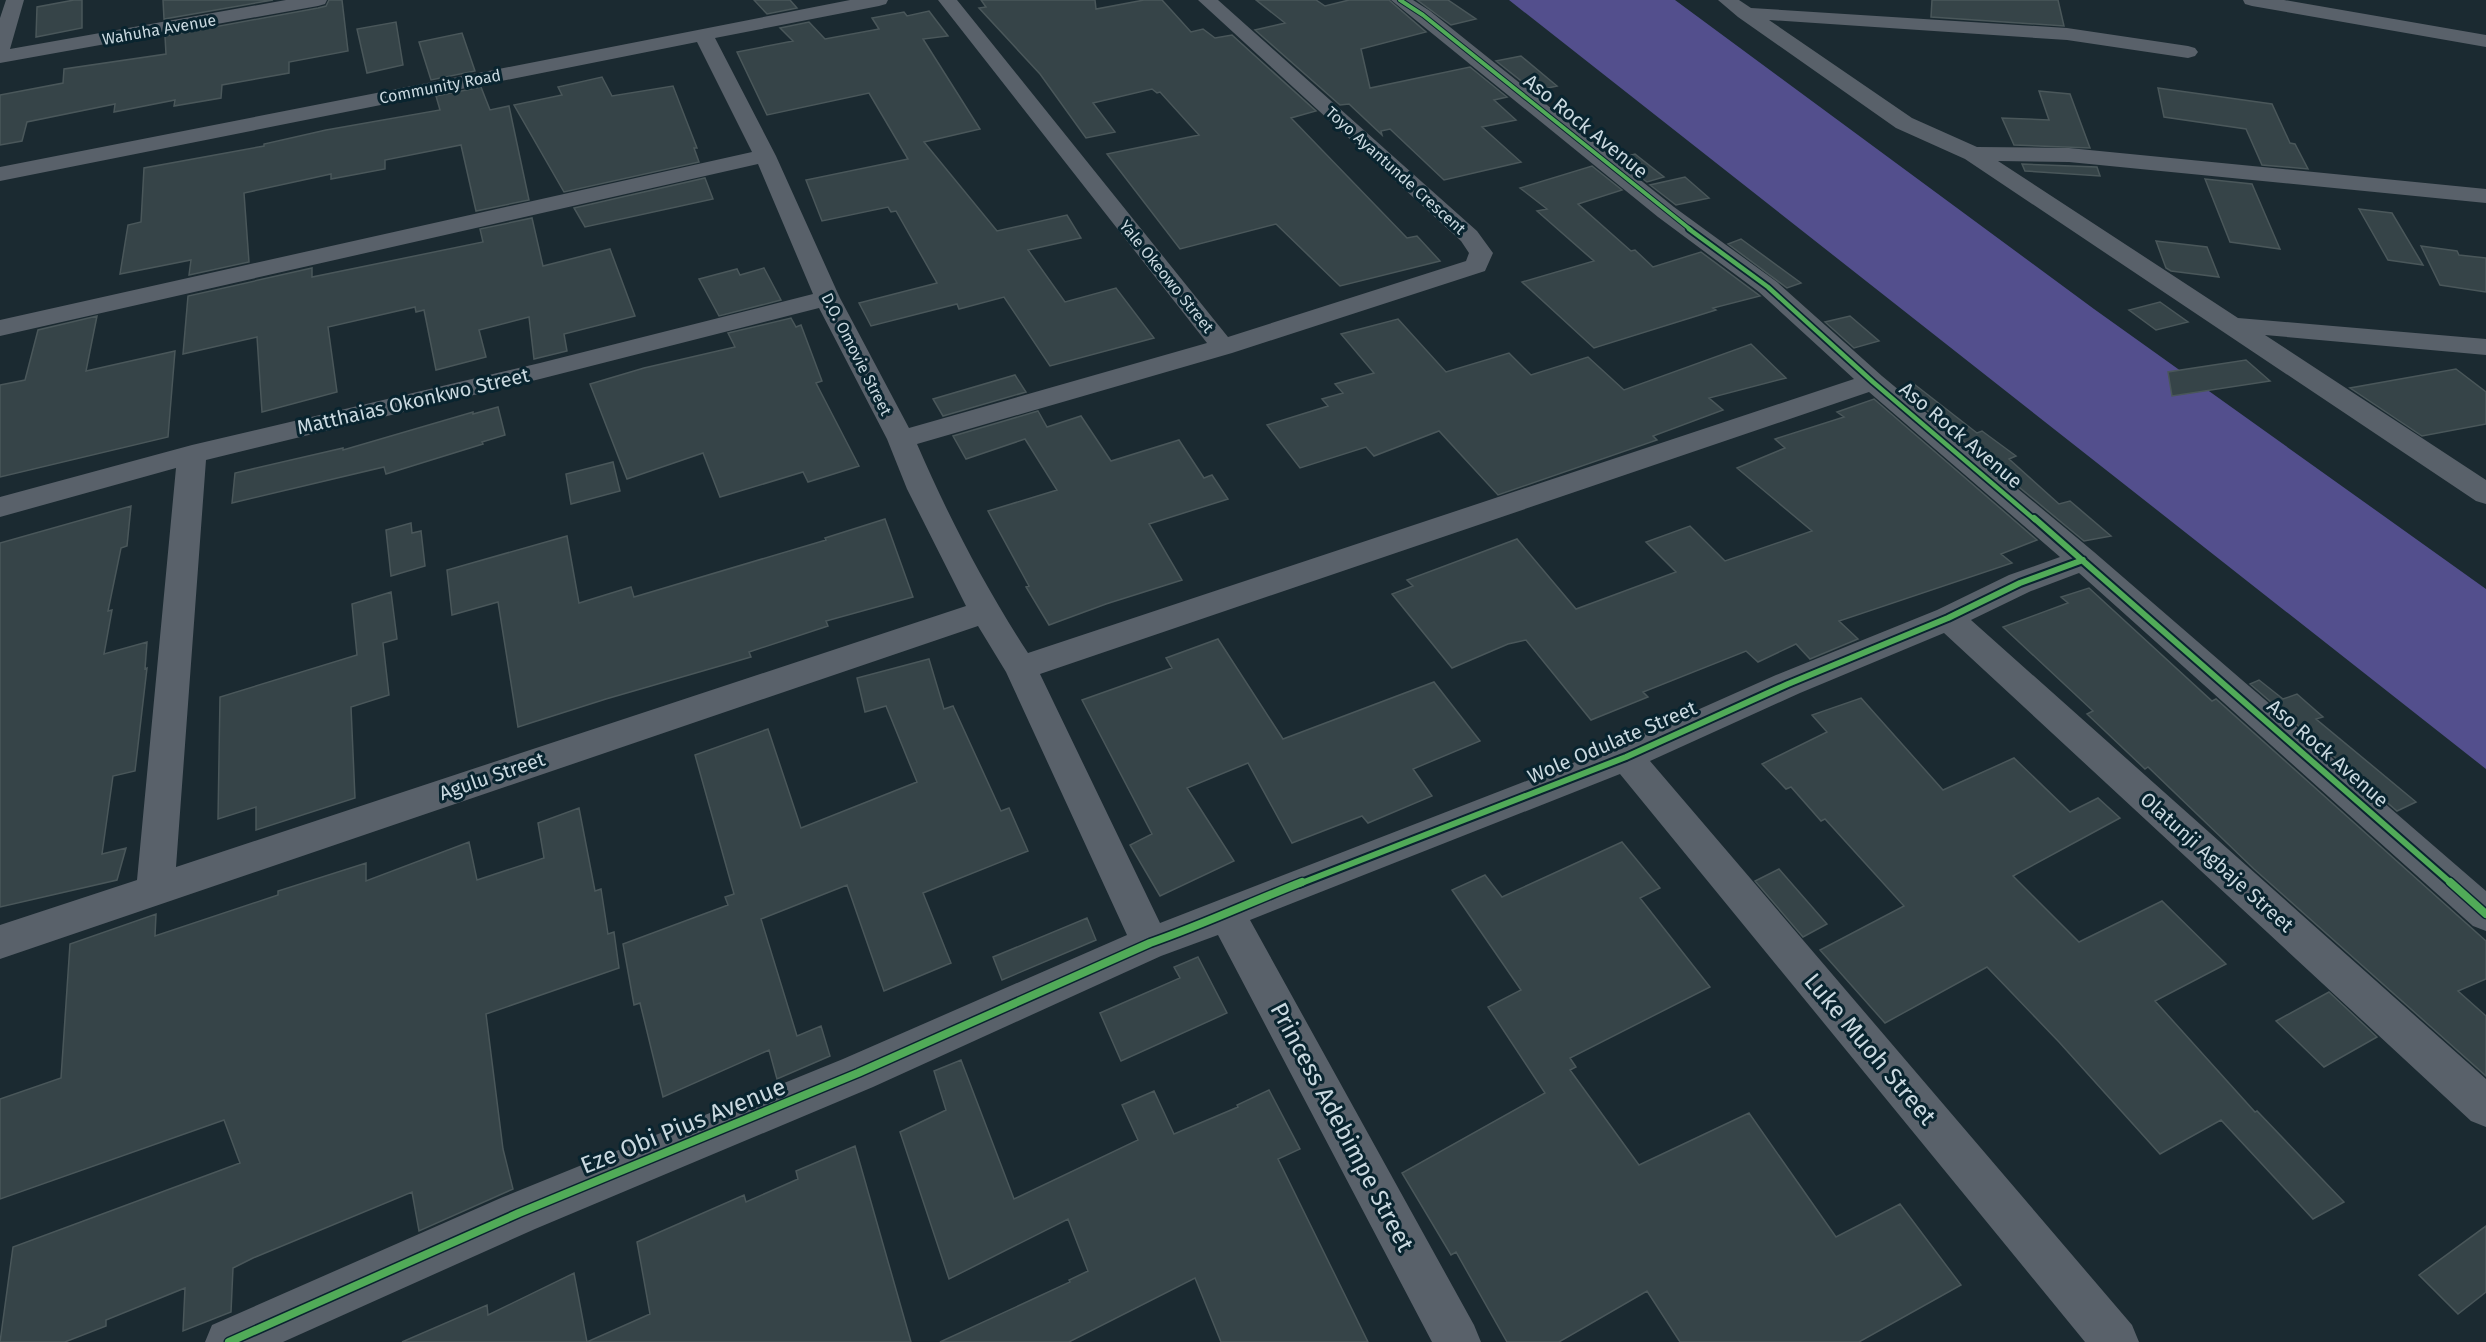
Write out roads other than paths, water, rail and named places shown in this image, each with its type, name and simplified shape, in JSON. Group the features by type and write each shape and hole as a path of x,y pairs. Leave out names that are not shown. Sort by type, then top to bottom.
{"street":[{"path":"0,49 15,0"},
{"name":"Wahuha Avenue","path":"0,57 318,0"},
{"name":"Community Road","path":"0,174 879,0"},
{"name":"Yale Okeowo Street","path":"901,440 1223,347 947,0"},
{"name":"Toyo Ayantunde Crescent","path":"1208,0 1469,236 1481,253 1476,266 1223,347"},
{"name":"Aso Rock Avenue","path":"1400,0 1424,15 1666,212 1768,287 1873,382 2083,561 2486,914"},
{"path":"2252,0 2486,41"},
{"path":"1735,7 2067,34 2188,52"},
{"path":"1735,7 1904,123 1973,154 2486,494"},
{"name":"D.O. Omovie Street","path":"703,34 765,156 827,298 901,440 922,489 985,612 1021,668 1150,943"},
{"path":"1973,154 2091,157 2486,196"},
{"path":"0,328 765,156"},
{"name":"Matthaias Okonkwo Street","path":"0,507 192,454 540,371 827,298"},
{"path":"2228,324 2486,348"},
{"path":"1021,668 1873,382"},
{"path":"154,890 192,454"},
{"name":"Wole Odulate Street","path":"1150,943 1194,928 1226,912 1626,757 1788,684 1948,618 2020,583 2083,561"},
{"name":"Agulu Street","path":"0,942 985,612"},
{"name":"Olatunji Agbaje Street","path":"1948,618 2486,1107"},
{"name":"Luke Muoh Street","path":"1626,757 2115,1342"},
{"name":"Princess Adebimpe Street","path":"1226,912 1457,1342"},
{"name":"Eze Obi Pius Avenue","path":"229,1342 519,1213 858,1073 1150,943"}]}
